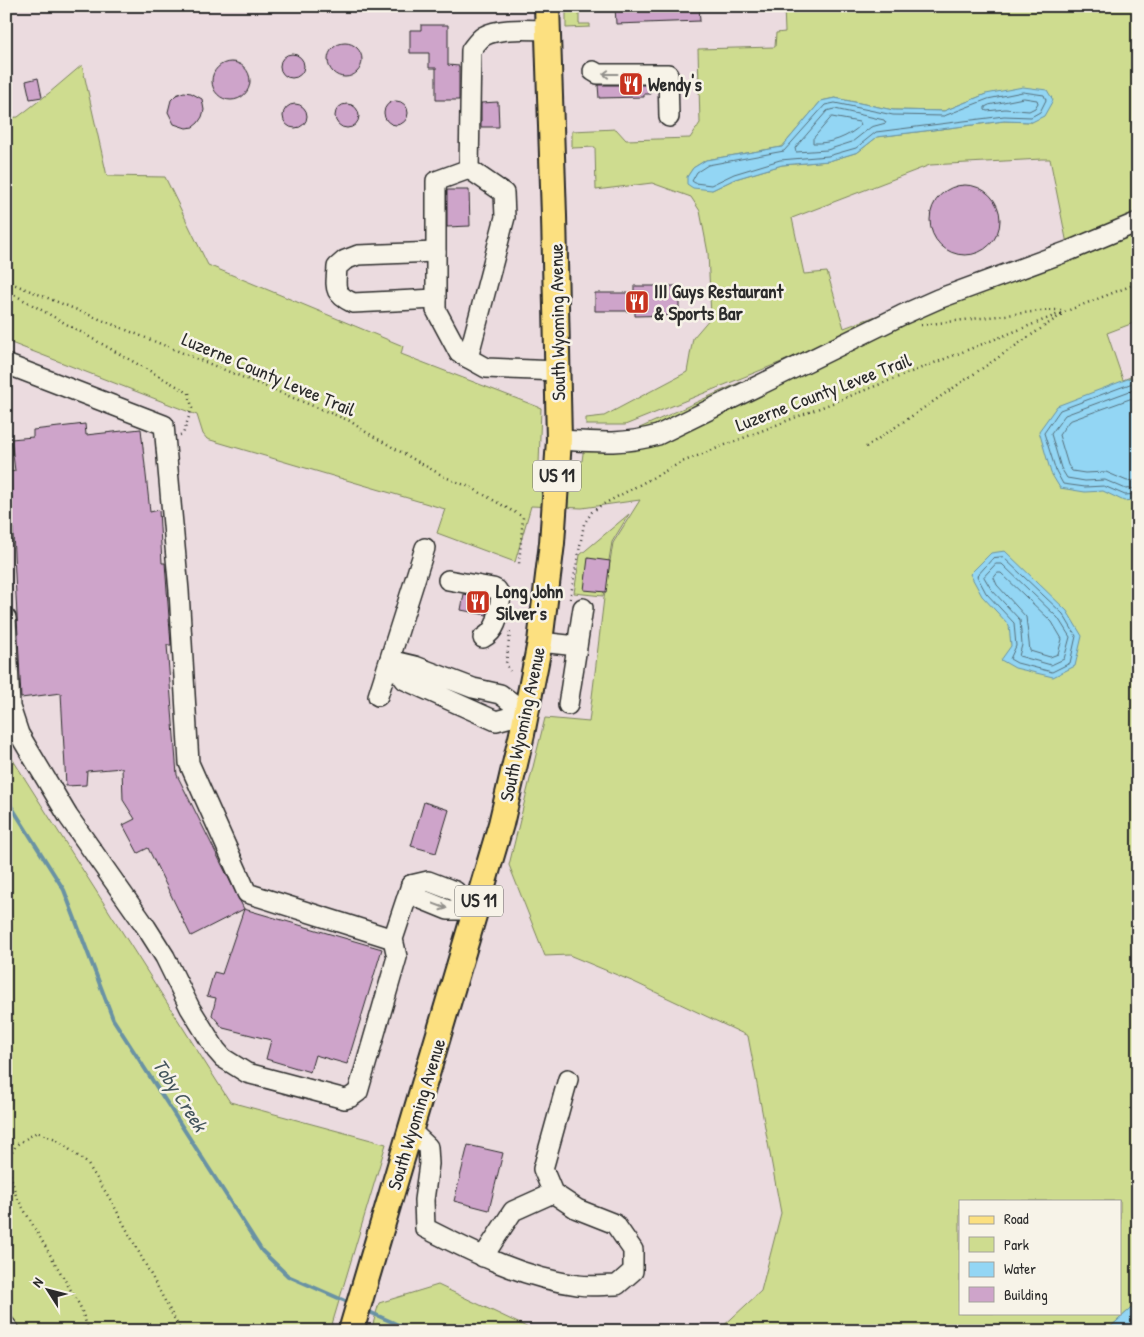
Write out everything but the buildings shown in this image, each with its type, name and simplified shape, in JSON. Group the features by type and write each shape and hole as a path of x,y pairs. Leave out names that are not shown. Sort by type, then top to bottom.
{"main road":[{"name":"South Wyoming Avenue","path":"351,1331 501,824 540,642 552,544 559,440 547,6"}],"street":[{"path":"469,169 471,50 483,36 492,33 513,30 548,30"},
{"path":"593,71 598,74 668,74 669,117"},
{"path":"469,169 436,181 436,310 459,353 486,368 558,371"},
{"path":"468,358 505,217 504,193 469,169"},
{"path":"559,440 621,443 638,441 658,435 938,299 1071,250 1138,222"},
{"path":"436,252 358,255 345,260 338,267 336,290 342,298 353,303 436,299"},
{"path":"6,364 164,425 179,591 189,763 247,893 393,939"},
{"path":"378,696 425,548"},
{"path":"448,580 493,588 499,592 501,596 496,626 490,634 482,638"},
{"path":"568,705 583,608"},
{"path":"6,618 10,707 19,734 68,816 165,957 190,1008 209,1040 223,1058 248,1073 345,1099 352,1097 358,1092 397,957 393,939 411,885 421,899 448,910 476,910"},
{"path":"540,642 577,646"},
{"path":"390,660 415,666 473,688 500,694 526,713"},
{"path":"411,1131 428,1147 429,1164 424,1200 425,1228 483,1257 549,1280 580,1286 617,1285 633,1271 633,1250 615,1224 577,1209 554,1193 543,1169 568,1080"},
{"path":"483,1257 513,1211 554,1193"},
{"path":"6,1326 10,1331"}],"path":[{"name":"Luzerne County Levee Trail","path":"6,281 350,420 364,431 445,477 472,488 522,517 519,564"},
{"name":"Luzerne County Levee Trail","path":"573,582 584,524 592,512 682,462 1138,283"},
{"path":"6,290 189,393 192,399 192,408 184,434 165,440"},
{"path":"912,326 1049,310 1068,310"},
{"path":"866,447 1068,310"},
{"path":"510,631 506,659 506,666 510,671"},
{"path":"89,1331 80,1306 16,1196 7,1162 16,1145 37,1132 56,1139 87,1163 112,1202 180,1331"}],"green space":[{"path":"566,6 579,6 579,24 590,24 590,27 566,28"},
{"path":"784,6 927,6 943,11 943,6 1138,6 1138,326 1136,322 1107,333 1123,380 1138,374 1138,1302 1106,1331 718,1331 761,1291 781,1213 748,1036 634,982 569,955 545,956 509,865 545,718 589,722 604,598 613,543 640,500 582,508 531,506 515,562 437,533 445,509 207,439 203,434 197,415 6,341 6,118 18,117 82,65 107,176 165,177 208,265 403,346 401,354 541,408 539,464 582,461 586,431 631,432 811,350 625,425 586,425 586,418 604,416 687,372 693,338 711,317 708,253 700,211 691,197 652,183 596,190 595,147 572,148 572,131 616,129 626,140 690,138 700,123 698,49 775,47 776,33 785,32","holes":["986,94 1032,122 1004,121 877,137 858,152 829,161 782,165 735,179 712,190 687,177 693,168 706,160 782,147 821,101 835,98 893,110 944,111","1050,159 1067,244 844,328 827,272 804,274 792,218 930,165"]},
{"path":"629,514 612,542 603,596 574,593 580,555"},
{"path":"6,749 230,1102 386,1144 330,1331 6,1331"},
{"path":"438,1285 535,1331 371,1331 379,1303"}],"water":[{"path":"1023,87 1047,90 1053,100 1044,116 1032,122 1004,121 877,137 858,152 829,161 782,165 735,179 712,190 693,188 687,184 687,177 693,168 706,160 782,147 821,101 835,98 893,110 944,111 986,94"},
{"path":"1138,375 1138,499 1124,501 1103,491 1085,492 1060,488 1051,473 1039,431 1057,406"},
{"path":"1005,551 1067,611 1082,636 1075,666 1053,677 1015,668 1001,660 1011,646 1009,625 982,596 970,574 991,553"},
{"path":"1138,1302 1138,1331 1106,1331"}],"waterway":[{"name":"Toby Creek","path":"6,798 64,890 113,1019 262,1251 288,1276 352,1304"},
{"name":"Toby Creek","path":"365,1310 412,1331"}],"place":[{"name":"Wendy's","path":"631,84"},
{"name":"III Guys Restaurant & Sports Bar","path":"637,302"},
{"name":"Long John Silver's","path":"478,602"}]}
